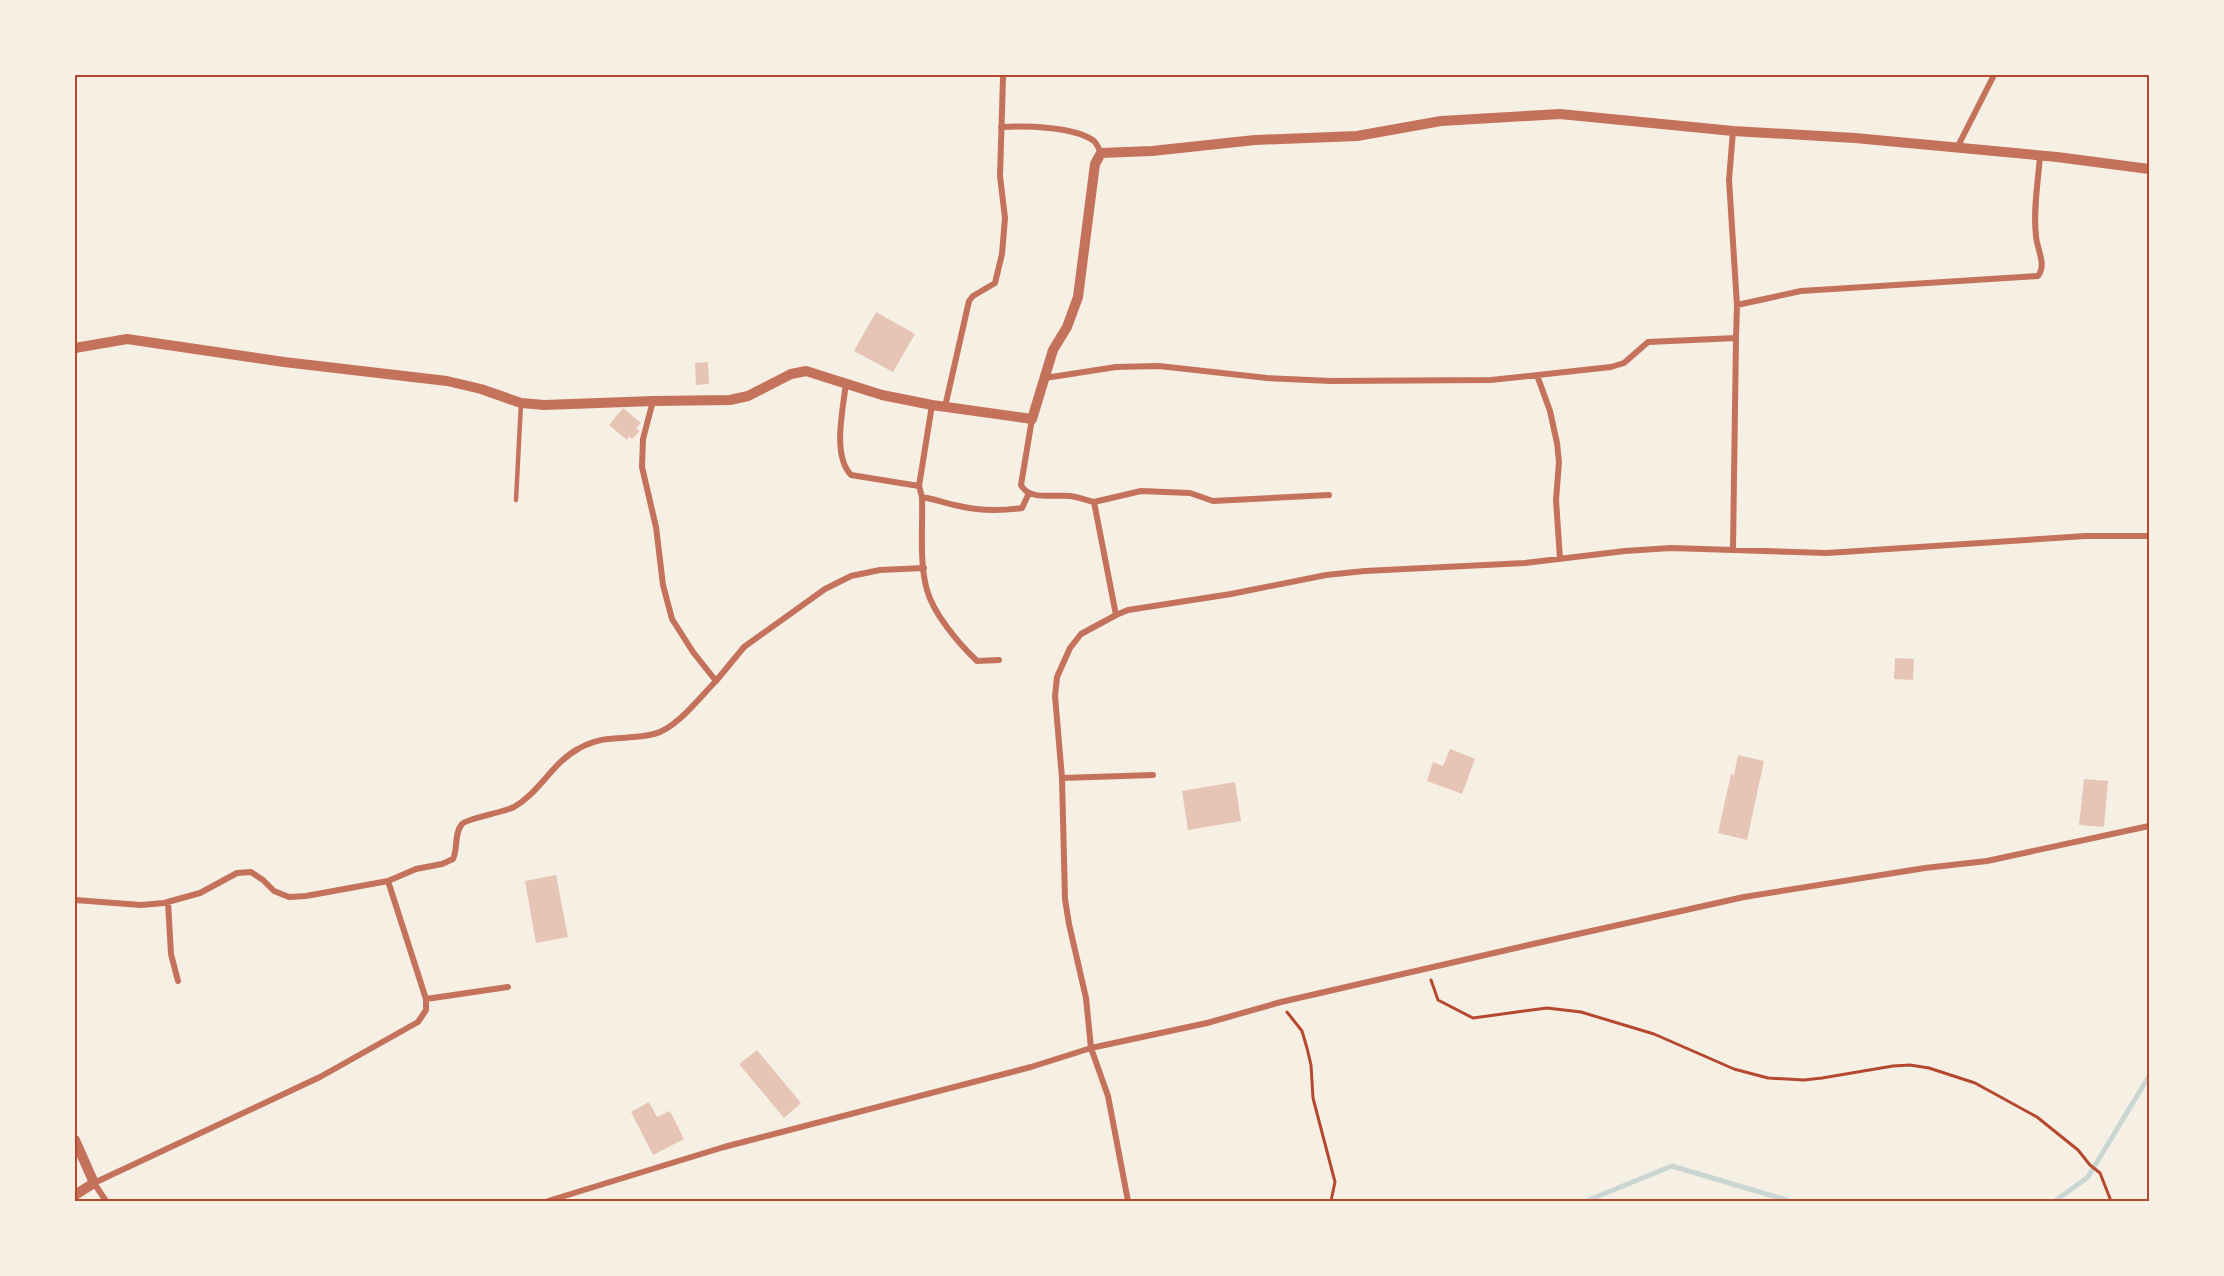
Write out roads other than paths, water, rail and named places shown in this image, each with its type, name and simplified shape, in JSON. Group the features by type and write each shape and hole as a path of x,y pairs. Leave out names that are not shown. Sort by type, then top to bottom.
{"street":[{"path":"1957,148 1994,75"},
{"path":"945,407 969,301 973,296 995,283 998,273 1005,218 1000,176 1003,78"},
{"path":"1101,153 1152,152 1282,138 1357,136 1441,122 1543,114 1579,115 1733,131 1855,138 2149,169"},
{"path":"1001,127 1053,129 1075,133 1094,141 1101,153"},
{"path":"1733,131 1728,180 1737,305 1733,549"},
{"path":"1101,153 1095,164 1078,297 1067,327 1053,350 1032,419 1021,484 1023,490 1029,493 1069,496 1094,502 1142,491 1190,493 1213,501 1329,495"},
{"path":"1737,305 1801,291 2038,276 2043,264 2036,237 2040,156"},
{"path":"1045,378 1107,368 1159,366 1267,378 1331,381 1491,380 1611,367 1624,363 1648,342 1736,338"},
{"path":"75,348 127,339 284,362 447,381 481,389 521,403 544,405 738,399 791,374 807,371 882,395 932,405 1032,419"},
{"path":"1537,375 1550,411 1557,442 1559,462 1556,500 1560,559"},
{"path":"846,383 840,450 844,467 851,475 919,486"},
{"path":"653,401 643,439 642,467 656,527 663,585 672,619 693,652 716,681"},
{"path":"932,405 919,486 922,497 926,587 930,600 941,617 972,656 980,661 999,660"},
{"path":"922,497 963,507 1000,511 1022,508 1029,493"},
{"path":"1094,502 1116,615"},
{"path":"1128,1201 1108,1096 1091,1048 1086,998 1065,899 1062,778 1055,696 1059,671 1070,648 1081,634 1128,610 1231,594 1326,575 1365,571 1492,566 1671,548 1827,553 2086,536 2149,536"},
{"path":"75,900 141,905 168,902 200,893 237,873 251,872 274,891 290,897 306,896 388,881 416,869 442,864 453,859 459,830 465,822 515,806 535,790 558,762 580,747 602,739 646,736 664,730 716,681 744,647 825,589 851,576 880,570 924,568"},
{"path":"1062,778 1153,775"},
{"path":"548,1201 724,1147 1031,1067 1091,1048 1207,1023 1281,1002 1744,897 1924,868 1987,861 2149,826"},
{"path":"75,1195 94,1183 320,1077 418,1022 426,1010 426,999 388,881"},
{"path":"168,902 171,954 178,981"},
{"path":"426,999 508,987"},
{"path":"75,1140 94,1183 106,1201"}],"lane":[{"path":"516,500 521,403"}],"waterway":[{"path":"2055,1201 2088,1177 2149,1076"},
{"path":"1586,1201 1672,1166 1790,1201"}]}
